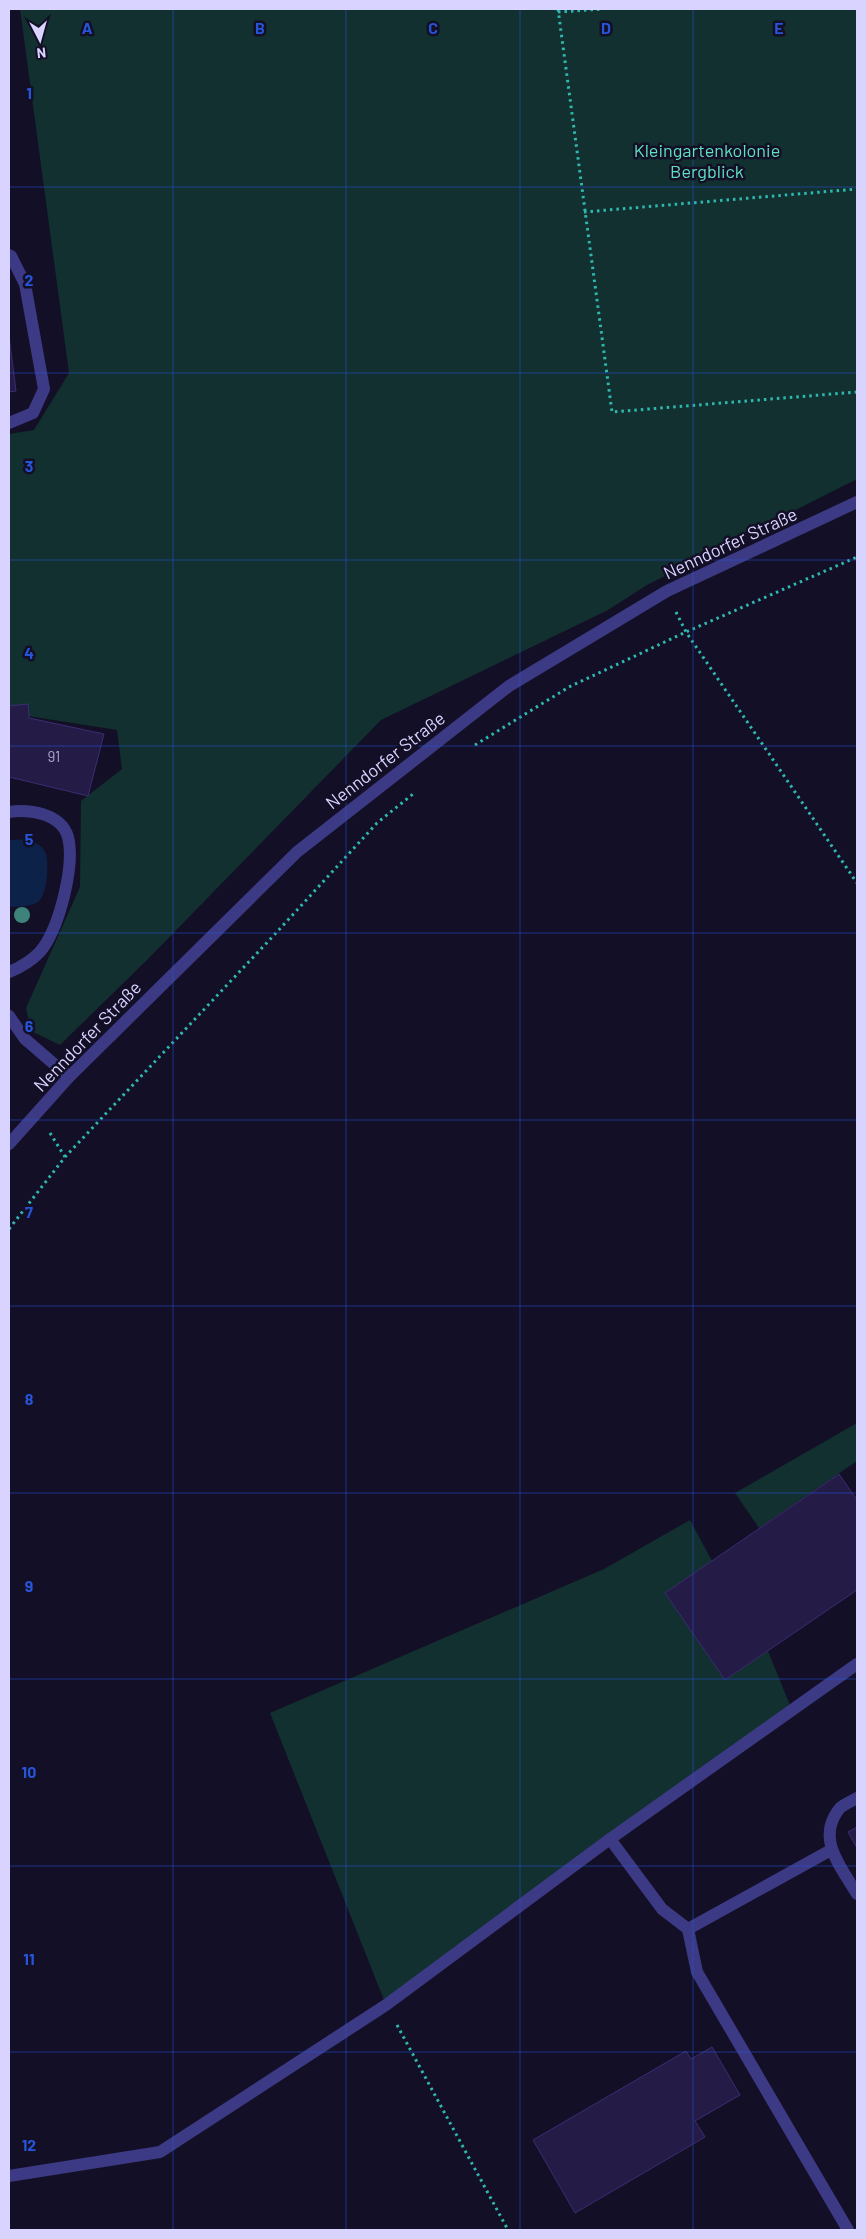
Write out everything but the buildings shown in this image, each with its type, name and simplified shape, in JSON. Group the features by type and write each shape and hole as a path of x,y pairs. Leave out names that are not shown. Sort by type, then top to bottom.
{"street":[{"path":"9,255 25,284 44,389 33,413 9,423"},
{"name":"Nenndorfer Straße","path":"9,1144 69,1077 297,852 509,686 667,591 857,502"},
{"path":"9,812 18,810 43,814 58,822 68,836 70,868 60,910 43,948 17,969 9,972"},
{"path":"11,1023 25,1039 69,1077"},
{"path":"9,2176 160,2152 386,2005 610,1839 857,1664"},
{"path":"857,1798 841,1807 830,1830 831,1850 857,1894"},
{"path":"610,1839 662,1909 688,1929 696,1972 848,2230"},
{"path":"688,1929 831,1850"}],"path":[{"path":"603,9 558,10 612,412 857,392"},
{"path":"584,212 857,190"},
{"path":"467,750 569,687 686,632 857,557"},
{"path":"667,591 686,632 857,884"},
{"path":"9,1229 65,1157 377,824 414,793"},
{"path":"386,2005 508,2230"}],"green space":[{"name":"Kleingartenkolonie Bergblick","path":"20,9 857,9 857,479 647,585 608,610 381,720 148,959 60,1045 31,1031 26,1008 80,887 81,801 122,769 117,730 9,713 9,434 34,430 69,373"},
{"path":"857,1423 857,1461 759,1528 735,1493"},
{"path":"690,1520 712,1561 665,1593 725,1680 768,1651 792,1710 386,2005 270,1713 604,1569"}],"water":[{"path":"29,839 37,843 45,851 47,859 46,885 40,900 34,904 11,907 9,906 9,840"}]}
